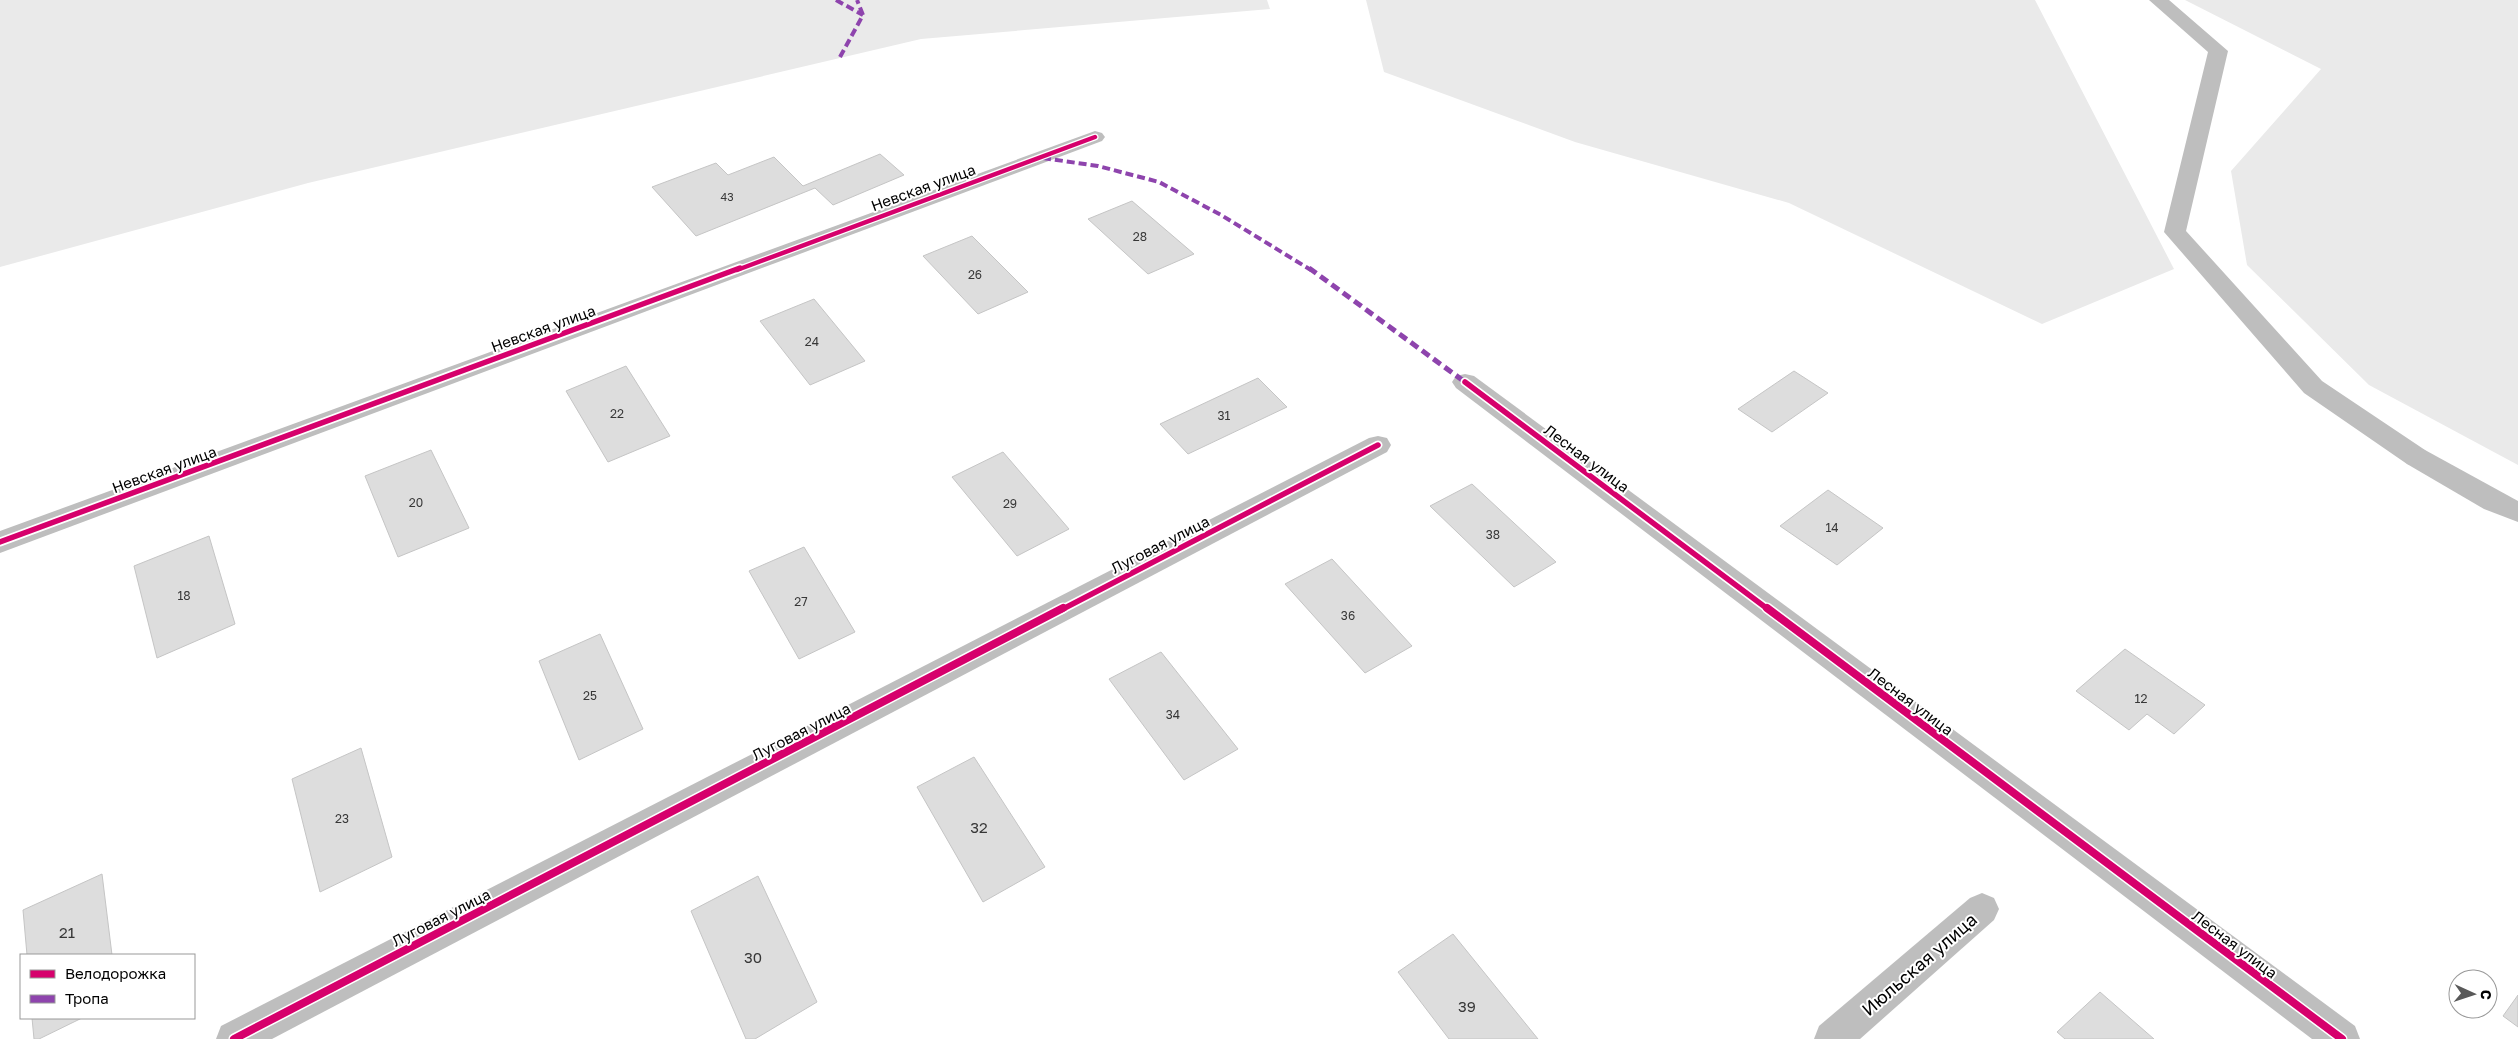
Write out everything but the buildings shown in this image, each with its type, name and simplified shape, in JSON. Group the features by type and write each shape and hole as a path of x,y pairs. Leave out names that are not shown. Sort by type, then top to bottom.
{"street":[{"path":"2158,0 2218,51 2175,232 2313,387 2416,457 2494,502 2518,512"},
{"name":"Невская улица","path":"0,542 1095,137"},
{"name":"Лесная улица","path":"1465,382 2342,1039"},
{"name":"Луговая улица","path":"234,1039 1378,445"},
{"name":"Июльская улица","path":"1832,1039 1982,910"}],"shaded area":[{"path":"0,0 1267,0 1270,9 921,39 308,183 0,267"},
{"path":"1366,0 2035,0 2174,269 2042,324 1789,203 1575,142 1384,72"},
{"path":"2185,0 2518,0 2518,465 2369,385 2247,265 2231,171 2321,69"}],"marked path":[{"path":"836,0 863,15"},
{"path":"840,57 863,15 857,0"},
{"path":"1043,158 1098,166 1159,182 1221,215 1312,270 1465,382"}],"cycle path":[{"path":"0,542 1095,137"},
{"path":"1465,382 2342,1039"},
{"path":"234,1039 1378,445"}]}
